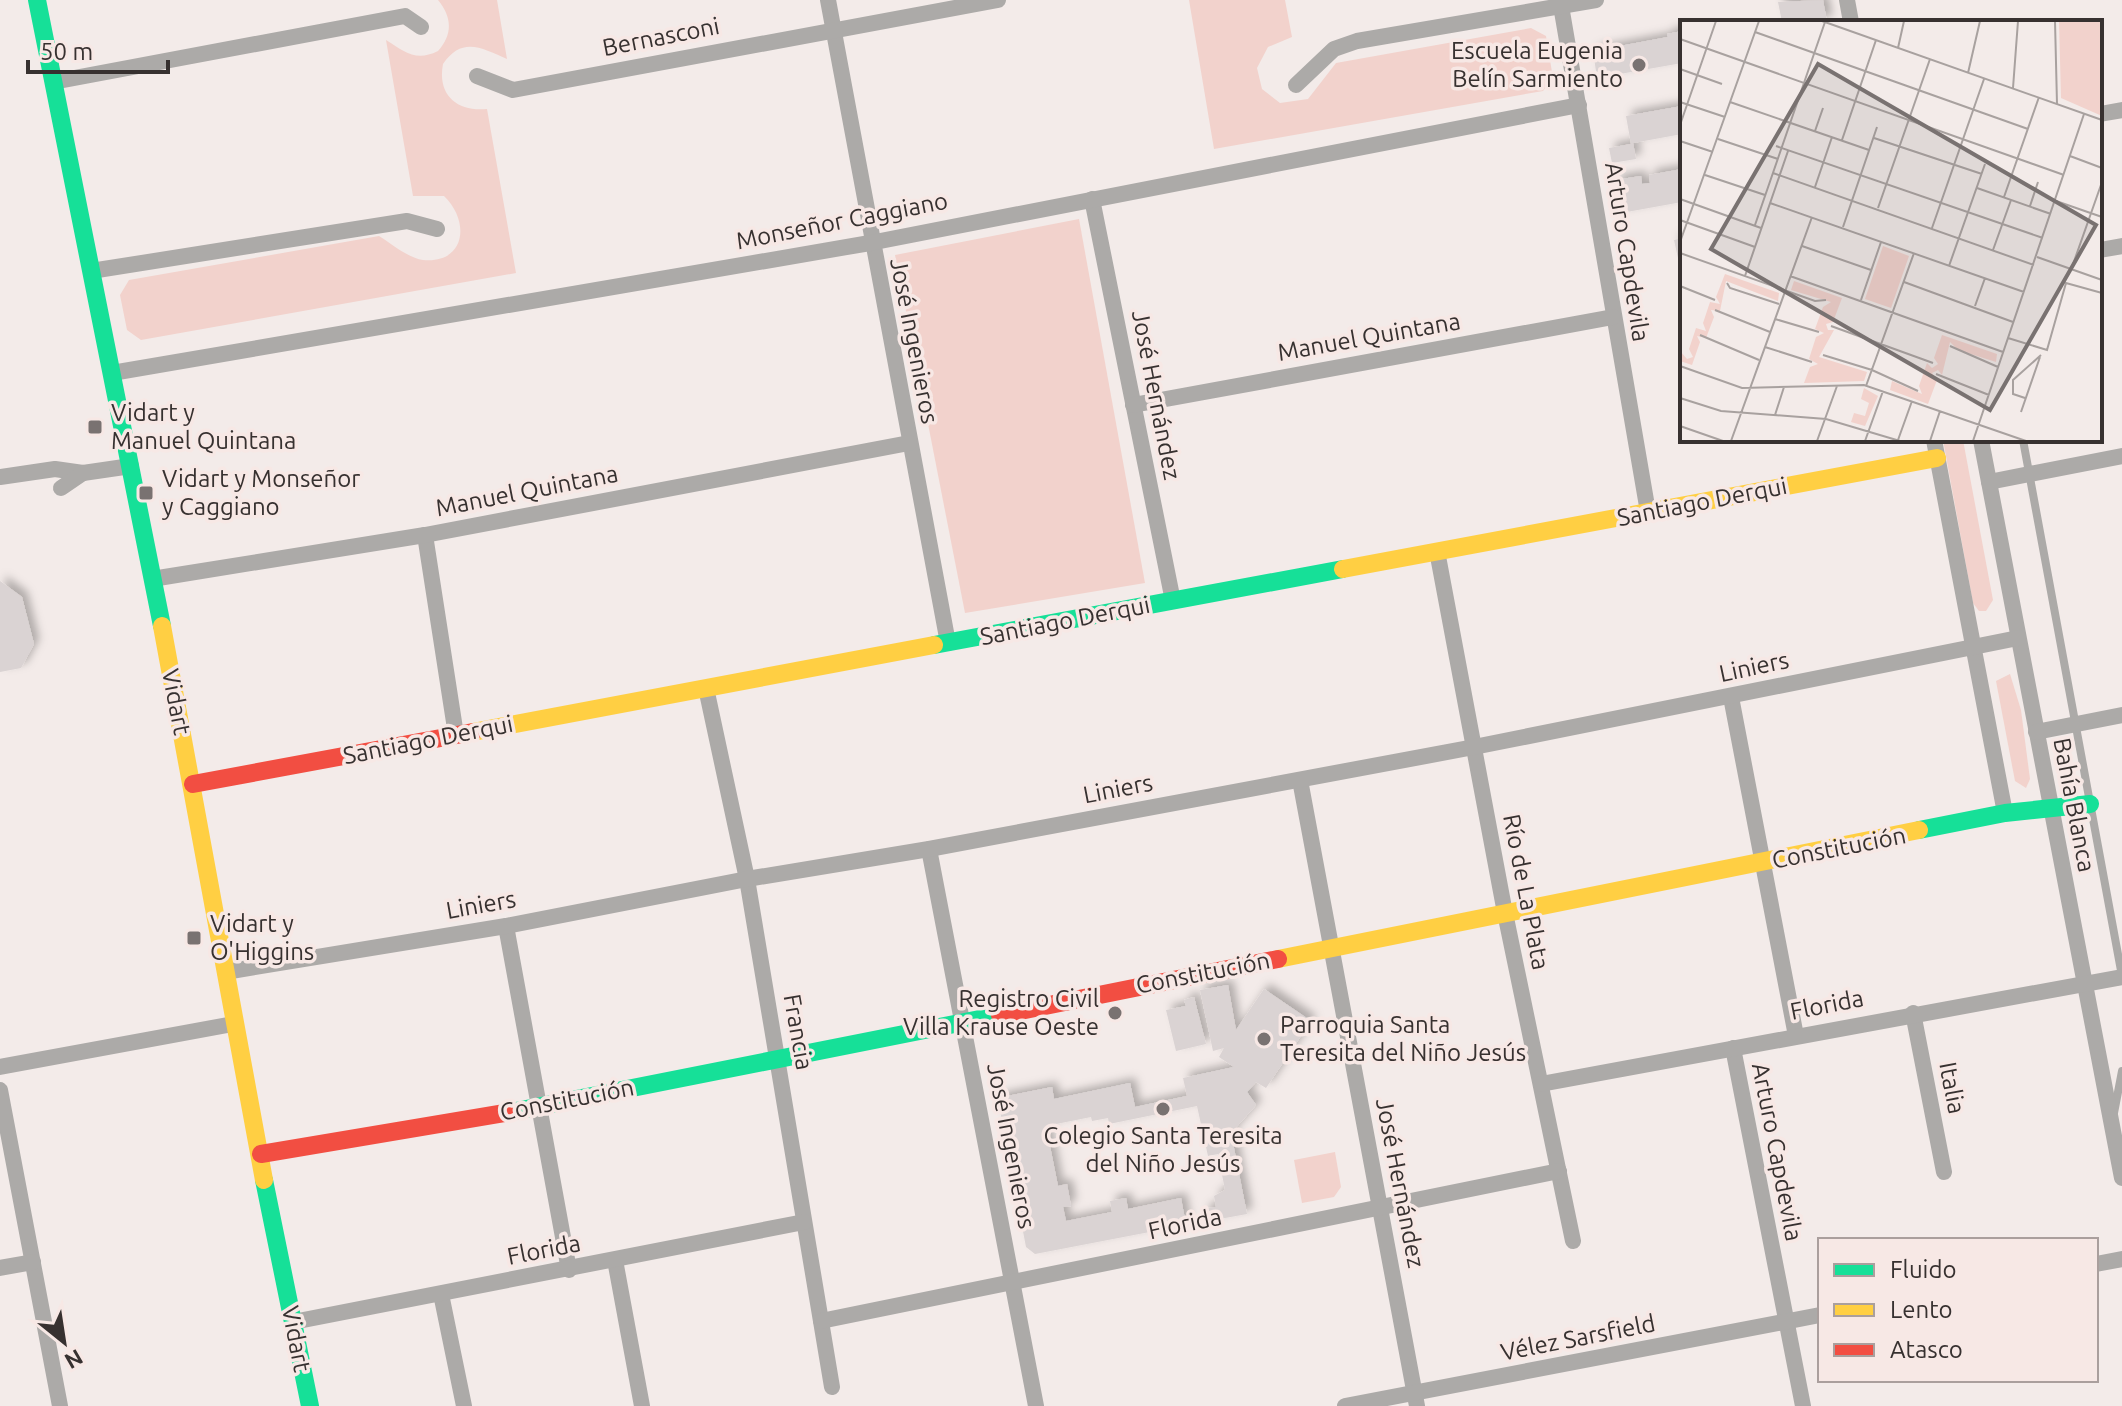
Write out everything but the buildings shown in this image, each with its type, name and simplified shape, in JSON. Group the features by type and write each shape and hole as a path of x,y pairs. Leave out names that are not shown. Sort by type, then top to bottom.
{"street":[{"name":"Vidart","path":"37,0 193,784 233,1024 310,1406"},
{"name":"José Ingenieros","path":"828,0 870,243 948,643"},
{"name":"Bernasconi","path":"477,76 513,90 833,28 998,0"},
{"path":"1296,85 1334,49 1357,41 1560,3 1596,0"},
{"path":"1847,0 1851,20"},
{"name":"Arturo Capdevila","path":"1560,3 1648,512"},
{"path":"53,82 405,16 421,27"},
{"name":"Monseñor Caggiano","path":"112,373 870,243 1579,105"},
{"path":"2102,114 2122,110"},
{"name":"José Hernández","path":"1092,199 1173,601"},
{"path":"91,271 407,221 437,229"},
{"path":"2102,250 2122,246"},
{"name":"Manuel Quintana","path":"1133,405 1613,317"},
{"name":"Bahía Blanca","path":"1981,442 2122,1178"},
{"name":"Manuel Quintana","path":"152,579 425,535 909,443"},
{"path":"1936,449 2005,813"},
{"name":"Santiago Derqui","path":"193,784 1648,512 1936,449"},
{"path":"1989,482 2122,456"},
{"path":"0,477 55,469 83,473 131,466"},
{"path":"61,488 83,473"},
{"path":"425,535 456,735"},
{"name":"Río de La Plata","path":"1437,551 1505,913 1573,1241"},
{"name":"Liniers","path":"225,972 506,926 747,879 929,849 1300,780 2018,638"},
{"name":"Francia","path":"706,688 747,879 832,1387"},
{"name":"Arturo Capdevila","path":"1731,697 1796,1036"},
{"path":"2036,732 2122,715"},
{"name":"José Hernández","path":"1300,780 1416,1400"},
{"name":"Constitución","path":"261,1154 539,1107 2005,813 2090,804"},
{"name":"José Ingenieros","path":"929,849 1036,1406"},
{"path":"506,926 569,1270"},
{"name":"Florida","path":"1541,1084 1913,1013 2122,977"},
{"name":"Italia","path":"1913,1013 1944,1172"},
{"path":"0,1067 233,1024"},
{"name":"Arturo Capdevila","path":"1733,1048 1803,1406"},
{"path":"0,1090 60,1406"},
{"name":"Florida","path":"821,1321 1559,1171"},
{"name":"Florida","path":"293,1322 804,1222"},
{"path":"2098,1264 2122,1259"},
{"path":"615,1260 642,1406"},
{"path":"0,1268 33,1262"},
{"path":"441,1294 464,1406"},
{"name":"Vélez Sarsfield","path":"1345,1406 1416,1400 1818,1315"}],"lane":[{"path":"2023,442 2122,977"},
{"path":"2112,1126 2122,1071"}],"shaded area":[{"path":"438,0 497,0 507,59 481,48 465,47 450,55 443,64 442,75 446,93 458,104 467,108 487,109 516,273 141,340 127,330 120,295 129,280 379,236 406,254 423,260 448,255 455,248 460,229 453,206 444,196 413,196 386,40 417,56 438,51 449,26"},
{"path":"1189,0 1285,0 1292,37 1268,47 1257,68 1262,89 1280,103 1308,99 1336,63 1531,28 1546,36 1553,78 1543,91 1214,149"},
{"path":"1079,219 1145,583 965,613 895,255"},
{"path":"1943,442 1963,442 1993,600 1986,611 1979,611 1973,603"},
{"path":"2010,674 2021,710 2030,779 2026,788 2015,781 1996,681"},
{"path":"1335,1152 1341,1187 1334,1197 1302,1203 1294,1160"}],"traffic: fast":[{"path":"37,0 162,626"},
{"path":"934,645 1343,569"},
{"path":"1919,830 2005,813 2090,804"},
{"path":"511,1112 1000,1015"},
{"path":"264,1180 310,1406"}],"traffic: slow":[{"path":"1343,569 1937,458"},
{"path":"162,626 264,1180"},
{"path":"473,732 934,645"},
{"path":"1278,959 1919,830"}],"traffic: jam":[{"path":"193,784 473,732"},
{"path":"1000,1015 1278,959"},
{"path":"261,1154 511,1112"}],"place":[{"name":"Escuela Eugenia Belín Sarmiento","path":"1639,65"},
{"name":"Vidart y Manuel Quintana","path":"95,427"},
{"name":"Vidart y Monseñor y Caggiano","path":"146,493"},
{"name":"Vidart y O'Higgins","path":"194,938"},
{"name":"Registro Civil Villa Krause Oeste","path":"1115,1013"},
{"name":"Parroquia Santa Teresita del Niño Jesús","path":"1264,1039"},
{"name":"Colegio Santa Teresita del Niño Jesús","path":"1163,1109"}]}
